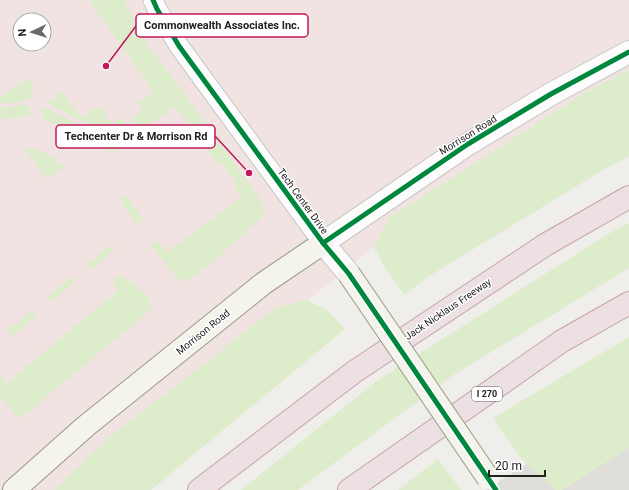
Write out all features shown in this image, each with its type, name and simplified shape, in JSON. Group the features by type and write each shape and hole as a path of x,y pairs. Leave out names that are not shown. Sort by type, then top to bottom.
{"highway":[{"name":"Jack Nicklaus Freeway","path":"199,490 354,372 545,245 629,197"},
{"name":"I 270","path":"349,490 562,341 629,303"}],"main road":[{"name":"Morrison Road","path":"14,490 86,426 264,283 323,243"},
{"name":"Tech Center Drive","path":"349,274 492,484"}],"street":[{"name":"Tech Center Drive","path":"152,0 179,46 323,243 349,274"},
{"name":"Morrison Road","path":"323,243 468,144 551,94 629,52"}],"shaded area":[{"path":"0,0 629,0 629,70 586,92 389,218 374,247 308,300 277,307 106,440 54,490 0,490"},
{"path":"629,401 629,490 485,490"}],"green space":[{"path":"89,0 124,0 147,45 183,91 262,202 264,211 260,219 206,268 186,282 176,277 152,247 152,244 154,242 159,242 167,252 241,198 235,188 236,182 221,163 217,164 201,143 200,138 175,107 139,132 130,120 143,109 138,103 153,91"},
{"path":"629,70 629,156 603,170 431,275 404,295 384,266 374,247 389,218 586,92"},
{"path":"27,79 34,84 32,96 25,101 0,104 0,97"},
{"path":"62,92 82,118 99,105 110,122 112,123 121,117 135,136 111,154 90,125 48,102"},
{"path":"27,105 31,109 30,116 0,119 0,108"},
{"path":"48,108 78,124 71,132 42,118 43,110"},
{"path":"25,149 36,150 46,154 65,167 47,179"},
{"path":"127,197 143,219 141,223 136,223 122,203 122,198"},
{"path":"629,223 629,268 452,376 298,490 241,490 378,380 608,234"},
{"path":"111,245 114,246 114,250 94,268 88,268 87,266 89,262"},
{"path":"118,275 127,279 148,296 152,309 21,418 15,415 0,397 0,376 6,384 119,290 112,282"},
{"path":"72,277 75,278 75,282 55,300 50,301 48,298 50,295"},
{"path":"308,300 328,311 345,329 151,490 54,490 106,440 277,307"},
{"path":"32,311 35,312 35,316 15,334 9,334 8,331 10,328"},
{"path":"629,337 629,448 562,490 555,490 519,456 493,418"},
{"path":"438,459 461,490 398,490"}],"cycle path":[{"path":"153,0 179,46 323,243 349,274 496,490"},
{"path":"323,243 468,144 551,94 629,52"}],"place":[{"name":"Commonwealth Associates Inc.","path":"106,66"},
{"name":"Techcenter Dr & Morrison Rd","path":"249,173"}]}
